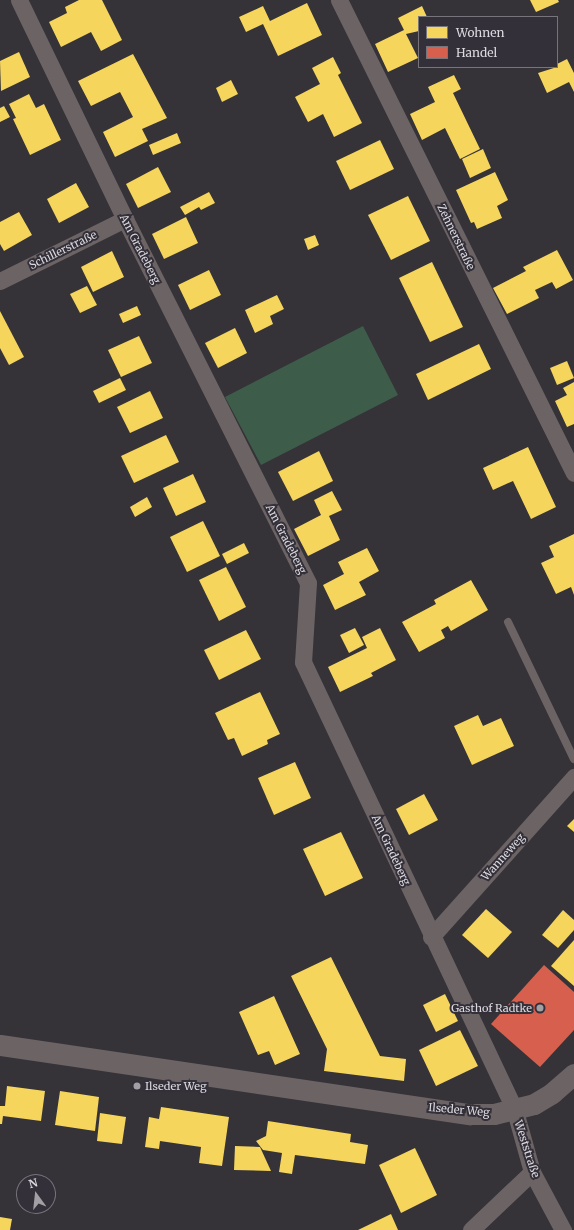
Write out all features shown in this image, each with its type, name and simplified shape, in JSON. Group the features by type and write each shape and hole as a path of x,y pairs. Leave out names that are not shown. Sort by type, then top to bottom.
{"street":[{"name":"Am Gradeberg","path":"20,0 125,219 308,583 303,662 431,937 515,1111"},
{"name":"Zehnerstraße","path":"339,0 574,473"},
{"name":"Schillerstraße","path":"0,280 125,219"},
{"name":"Wanneweg","path":"431,937 574,777"},
{"name":"Ilseder Weg","path":"0,1045 470,1114 515,1111 534,1104 552,1093 574,1074"},
{"name":"Weststraße","path":"515,1111 532,1172 563,1230"},
{"path":"471,1230 532,1172"}],"lane":[{"path":"508,622 574,759"}],"green space":[{"path":"363,326 398,395 261,465 225,397"}],"building: Wohnen":[{"path":"79,0 102,0 122,40 101,51 91,32 61,47 49,22 67,13 65,7"},
{"path":"530,0 558,0 559,2 536,12"},
{"path":"307,3 322,35 278,56 263,24 246,32 239,17 263,6 270,21"},
{"path":"422,6 427,16 418,16 418,31 406,34 418,58 388,72 375,44 404,30 398,18"},
{"path":"19,52 30,77 1,91 0,61"},
{"path":"133,54 167,118 142,129 148,141 115,157 103,132 133,117 120,92 91,106 78,81"},
{"path":"333,57 341,73 338,75 362,123 334,137 323,114 308,122 295,97 320,84 312,68"},
{"path":"567,59 574,73 574,92 569,82 547,93 538,73 558,68 558,64"},
{"path":"454,75 461,89 453,93 480,149 460,159 445,128 422,140 410,114 435,102 428,87"},
{"path":"231,80 238,94 222,102 216,88"},
{"path":"29,94 36,108 44,104 61,140 30,155 13,119 16,118 9,104"},
{"path":"4,106 10,117 0,122 0,108"},
{"path":"177,133 181,143 153,155 149,145"},
{"path":"380,140 394,169 350,190 336,161"},
{"path":"483,149 491,168 470,178 462,159"},
{"path":"158,167 171,192 138,208 126,184"},
{"path":"495,172 508,200 497,206 502,218 477,229 474,222 471,223 456,190"},
{"path":"76,183 89,207 59,223 47,199"},
{"path":"209,192 215,203 201,210 199,207 185,215 180,207"},
{"path":"408,196 430,241 391,260 368,215"},
{"path":"19,212 32,235 4,251 0,244 0,222"},
{"path":"186,217 198,243 164,259 152,234"},
{"path":"315,235 319,245 308,250 304,239"},
{"path":"557,250 573,280 556,289 552,282 535,290 539,298 507,314 493,288 526,271 523,267"},
{"path":"112,251 124,277 93,292 81,267"},
{"path":"432,262 463,327 430,342 399,278"},
{"path":"209,270 221,295 190,310 178,285"},
{"path":"87,286 97,305 80,313 70,294"},
{"path":"277,295 284,309 270,316 273,324 255,333 245,310"},
{"path":"137,306 141,315 123,323 119,314"},
{"path":"0,311 24,357 9,365 0,348"},
{"path":"235,328 247,353 218,368 205,343"},
{"path":"139,336 152,363 121,377 108,350"},
{"path":"479,344 491,369 428,400 416,374"},
{"path":"567,361 574,378 557,385 550,368"},
{"path":"120,378 126,390 99,403 93,391"},
{"path":"574,382 574,424 567,427 555,401 567,395 563,388"},
{"path":"150,391 163,418 130,433 117,407"},
{"path":"166,435 179,462 134,483 121,456"},
{"path":"528,447 556,507 531,519 513,481 493,490 483,468"},
{"path":"319,451 333,481 293,501 278,472"},
{"path":"193,474 206,502 176,516 163,488"},
{"path":"332,491 342,510 329,516 340,540 308,556 294,529 321,515 314,500"},
{"path":"147,497 152,507 135,517 130,507"},
{"path":"203,521 220,556 187,572 170,537"},
{"path":"574,534 574,595 571,587 556,594 541,563 554,557 549,546"},
{"path":"244,543 249,553 227,564 222,554"},
{"path":"367,548 379,571 359,582 366,595 335,610 323,585 344,574 338,562"},
{"path":"226,567 246,607 219,621 199,580"},
{"path":"471,580 488,610 451,631 448,626 441,630 445,638 419,652 402,622 436,604 434,600"},
{"path":"355,628 364,645 349,653 340,635"},
{"path":"380,628 396,660 371,673 373,676 340,692 328,667 367,648 362,637"},
{"path":"246,630 261,659 219,680 204,650"},
{"path":"260,692 280,734 267,740 268,744 242,756 234,738 228,740 215,713"},
{"path":"478,715 483,726 501,718 514,746 472,765 454,726"},
{"path":"295,762 311,798 274,815 258,778"},
{"path":"424,794 438,820 409,835 396,809"},
{"path":"574,819 574,832 567,826"},
{"path":"341,832 363,878 325,896 303,849"},
{"path":"486,909 512,932 488,958 462,935"},
{"path":"563,910 574,920 574,930 558,948 542,935"},
{"path":"574,940 574,986 551,966"},
{"path":"331,957 380,1056 406,1059 404,1081 324,1071 327,1049 291,976"},
{"path":"445,994 458,1021 436,1032 423,1005"},
{"path":"274,996 300,1054 275,1065 269,1051 258,1055 239,1012"},
{"path":"460,1030 478,1066 436,1086 419,1050"},
{"path":"7,1086 45,1091 41,1121 3,1116 2,1124 0,1124 0,1106 5,1106"},
{"path":"60,1091 99,1097 95,1131 55,1125"},
{"path":"161,1107 229,1117 222,1166 199,1163 201,1147 160,1141 159,1149 145,1147 149,1117 159,1119"},
{"path":"100,1113 126,1117 122,1144 97,1141"},
{"path":"268,1121 351,1134 350,1142 368,1145 365,1164 295,1155 292,1174 279,1172 282,1153 263,1150 256,1141 266,1136"},
{"path":"235,1146 260,1147 271,1171 234,1170"},
{"path":"415,1148 437,1195 401,1213 379,1165"},
{"path":"391,1214 398,1230 358,1230"},
{"path":"0,1217 12,1219 10,1230 0,1230"}],"building: Handel":[{"name":"Gasthof Radtke","path":"544,965 574,992 574,1030 540,1067 491,1024"}],"place":[{"name":"Gasthof Radtke","path":"540,1008"},
{"name":"Ilseder Weg","path":"137,1086"}]}
